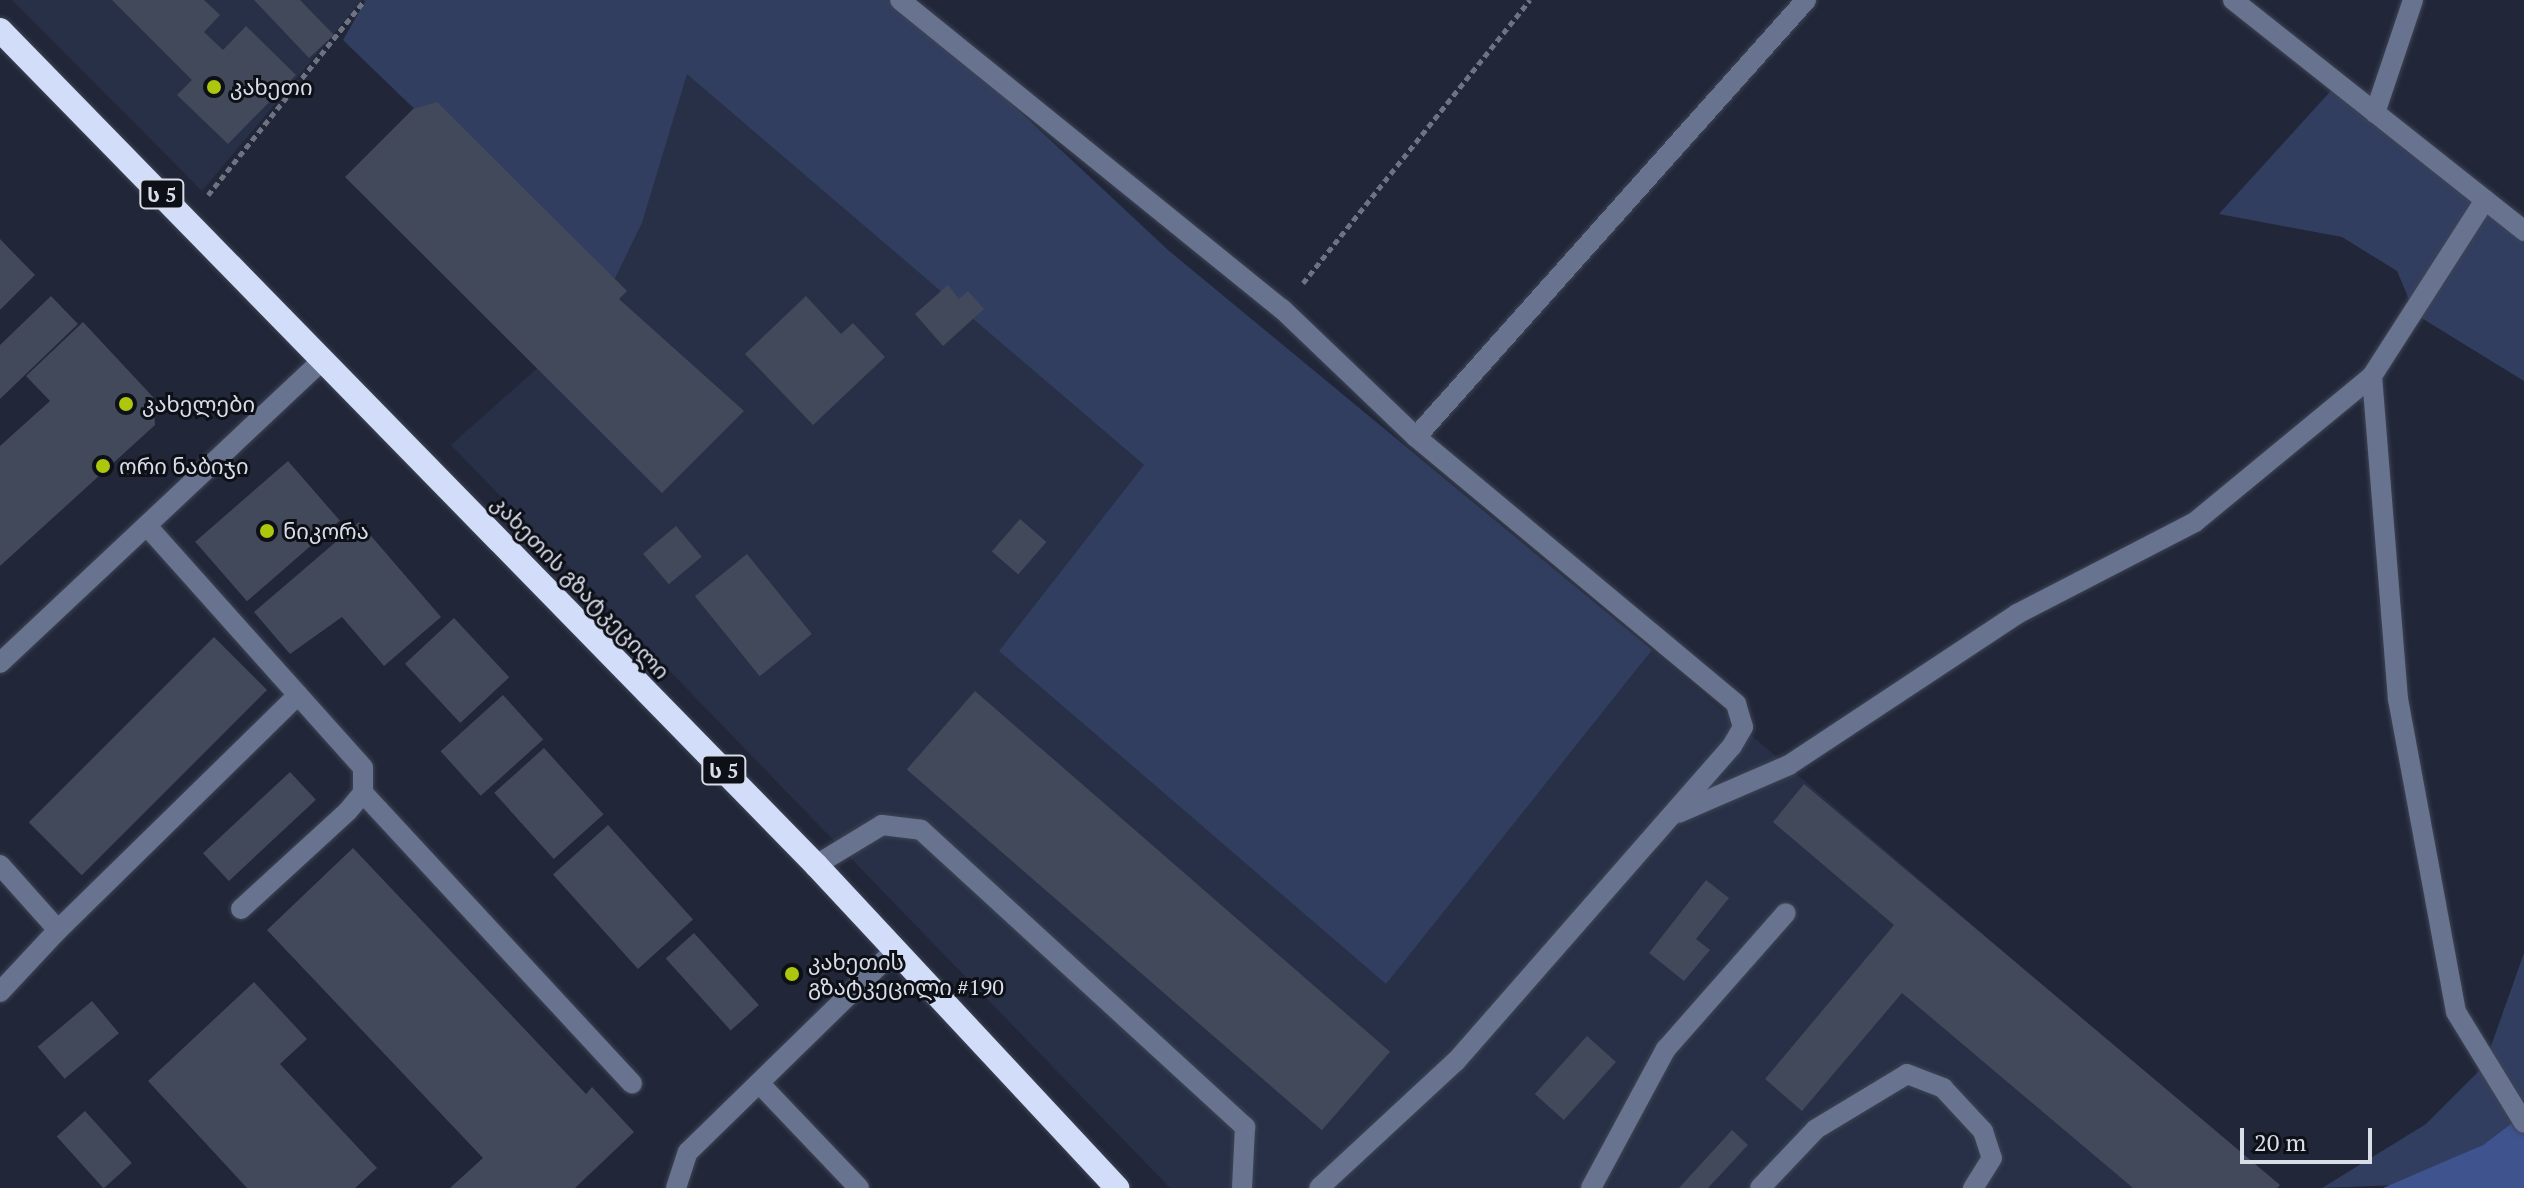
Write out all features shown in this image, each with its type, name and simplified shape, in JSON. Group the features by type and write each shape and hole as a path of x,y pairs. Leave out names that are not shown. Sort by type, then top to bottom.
{"highway":[{"name":"კახეთის გზატკეცილი","path":"0,30 816,865 1117,1188"}],"street":[{"path":"900,0 1282,309 1416,437 1736,704 1743,727 1732,746 1455,1062 1319,1188"},
{"path":"1416,437 1806,0"},
{"path":"2233,0 2524,231"},
{"path":"2375,113 2413,0"},
{"path":"1671,816 1789,765 2017,614 2195,522 2372,376 2485,200"},
{"path":"0,663 324,359"},
{"path":"2372,376 2398,699 2456,1012 2524,1123"},
{"path":"147,526 363,768 363,793 632,1083"},
{"path":"0,992 58,930 298,695"},
{"path":"241,909 363,793"},
{"path":"816,865 882,825 921,830 1245,1127 1242,1188"},
{"path":"0,865 58,930"},
{"path":"1591,1188 1666,1049 1786,913"},
{"path":"676,1188 688,1152 895,950"},
{"path":"1760,1188 1816,1129 1907,1074 1943,1088 1983,1131 1992,1158 1973,1188"},
{"path":"759,1083 859,1188"}],"path":[{"path":"185,218 365,0"},
{"path":"1282,309 1530,0"}],"shaded area":[{"path":"12,0 362,0 202,191"},
{"path":"366,0 888,0 956,52 1168,250 1652,650 1386,984 999,651 1144,465 687,74 642,223 607,295 343,40"},
{"path":"687,73 1145,466 1386,983 1652,650 2279,1188 1170,1188 451,445 598,314 642,223"},
{"path":"2338,83 2524,231 2524,381 2415,314 2397,271 2342,237 2219,214"},
{"path":"2524,953 2524,1114 2483,1145 2397,1185 2322,1188 2426,1124 2484,1066"},
{"path":"2524,1114 2524,1188 2383,1188 2483,1145"}],"building":[{"path":"112,0 204,0 220,15 204,32 223,50 246,26 296,75 228,144 177,95 192,80"},
{"path":"254,0 300,0 334,35 309,58"},
{"path":"437,102 627,291 619,299 744,411 662,493 345,177 413,109"},
{"path":"0,239 35,275 0,310"},
{"path":"948,285 959,299 968,291 984,309 943,346 915,314"},
{"path":"51,296 78,324 0,399 0,345"},
{"path":"806,296 841,334 853,323 885,357 813,425 745,354"},
{"path":"83,322 153,397 155,425 0,566 0,446 50,401 26,376"},
{"name":"ნიკორა","path":"288,461 340,521 247,601 195,542"},
{"path":"1020,519 1046,542 1018,574 992,551"},
{"path":"359,522 441,617 384,666 342,617 290,654 254,612"},
{"path":"676,526 702,557 669,584 643,554"},
{"path":"747,554 812,634 760,676 695,596"},
{"path":"454,618 509,677 460,723 405,664"},
{"path":"214,637 267,690 82,875 29,822"},
{"path":"975,691 1390,1052 1322,1130 907,769"},
{"path":"503,695 543,740 481,796 441,751"},
{"path":"544,748 604,814 554,859 494,793"},
{"path":"290,772 316,800 229,881 203,853"},
{"path":"1804,784 2280,1185 2277,1188 2133,1188 1902,993 1802,1111 1765,1079 1894,925 1773,822"},
{"path":"608,825 693,919 638,969 553,875"},
{"path":"353,848 586,1094 592,1087 634,1132 575,1188 450,1188 483,1158 267,930"},
{"path":"1706,880 1729,898 1696,939 1710,950 1684,981 1649,953"},
{"path":"694,933 759,1005 731,1031 666,958"},
{"path":"254,982 307,1039 280,1064 377,1168 355,1188 247,1188 148,1081"},
{"path":"92,1001 119,1033 65,1079 38,1047"},
{"path":"1587,1036 1616,1062 1564,1120 1535,1094"},
{"path":"85,1111 132,1163 103,1188 57,1136"},
{"path":"1732,1130 1748,1145 1708,1188 1679,1188"}],"place":[{"name":"კახეთი","path":"214,87"},
{"name":"კახელები","path":"126,404"},
{"name":"ორი ნაბიჯი","path":"103,466"},
{"name":"ნიკორა","path":"267,531"},
{"name":"კახეთის გზატკეცილი #190","path":"792,974"}]}
